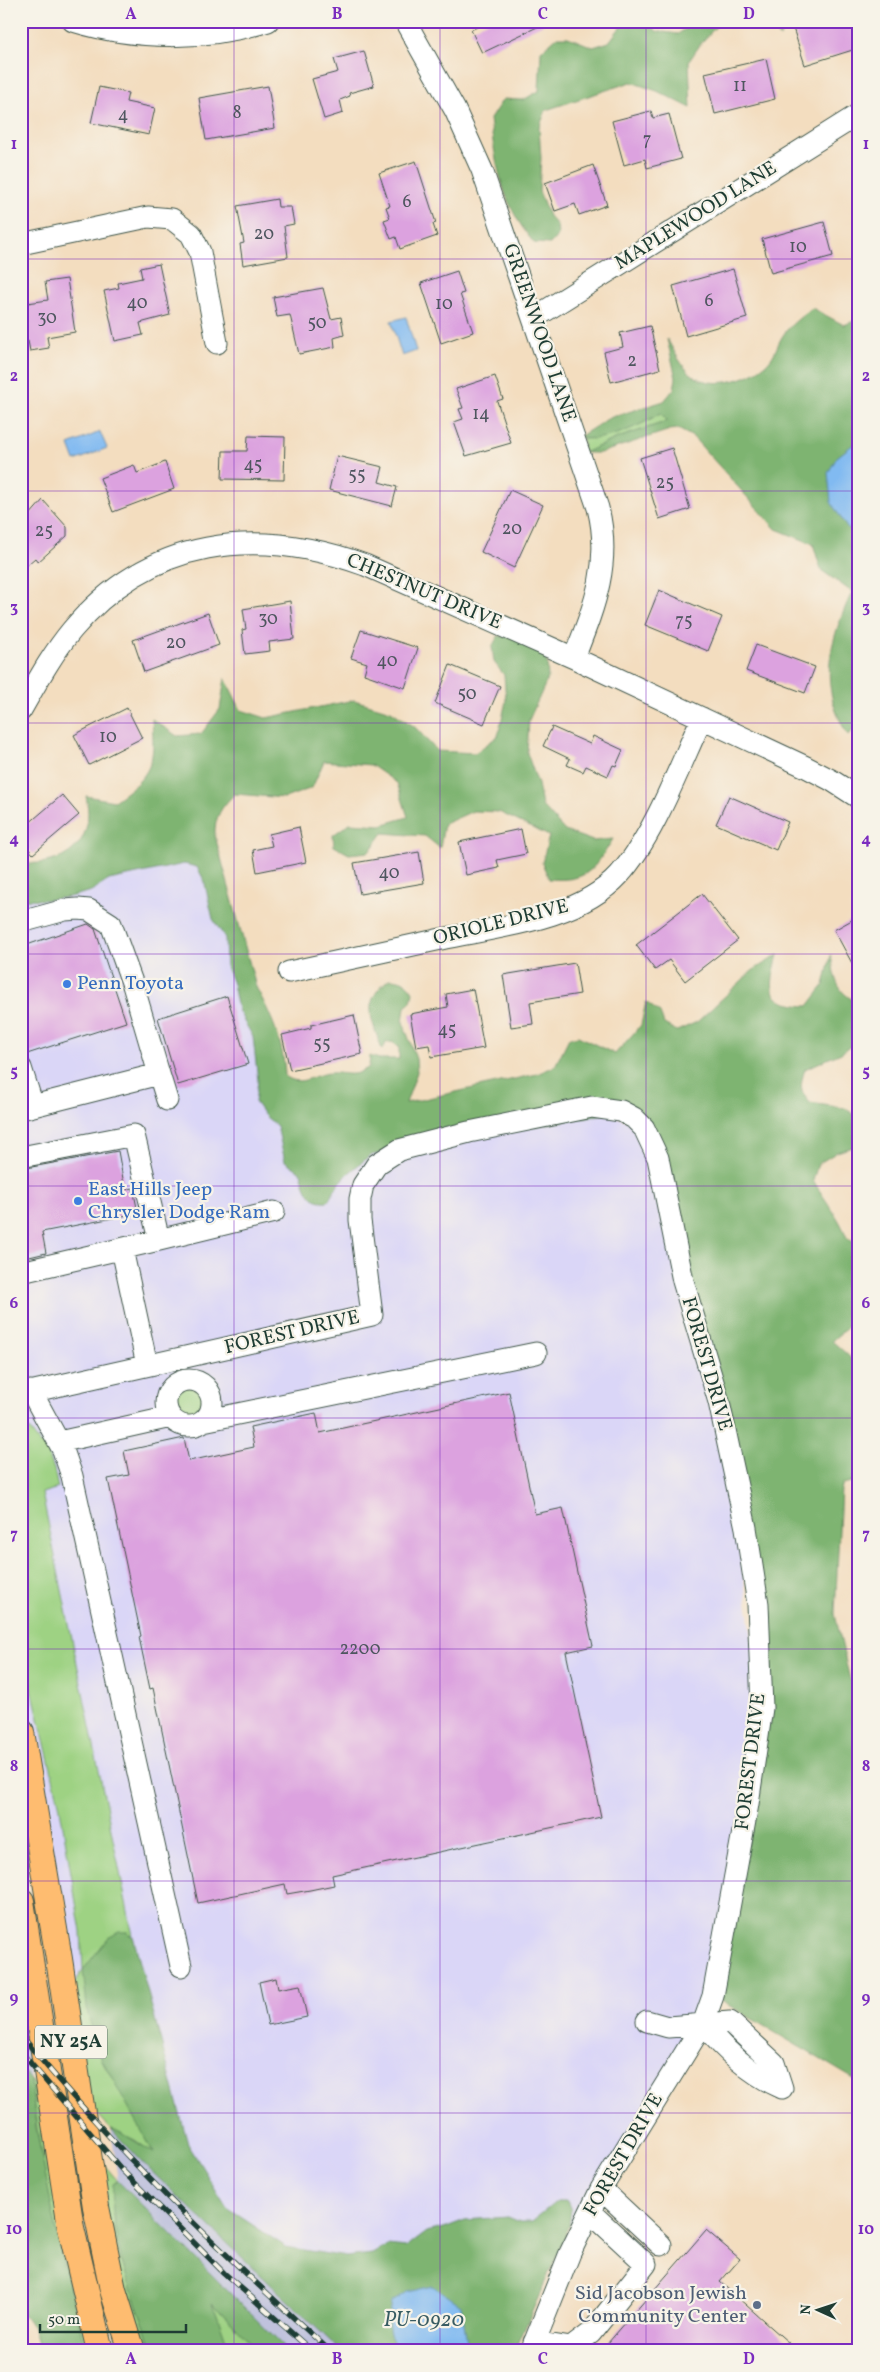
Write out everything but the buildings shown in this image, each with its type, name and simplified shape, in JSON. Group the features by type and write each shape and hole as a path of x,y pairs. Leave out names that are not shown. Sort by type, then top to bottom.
{"main road":[{"name":"NY 25A","path":"21,1732 59,1958 96,2207 113,2290 132,2351"},
{"name":"NY 25A","path":"21,1901 72,2228 100,2351"}],"street":[{"path":"73,21 114,31 164,35 212,33 268,21"},
{"name":"GREENWOOD LANE","path":"406,21 455,110 479,162 591,483 603,528 604,565 599,587 574,658"},
{"name":"MAPLEWOOD LANE","path":"534,318 859,114"},
{"path":"21,244 148,217 172,219 191,234 200,252 217,343"},
{"name":"CHESTNUT DRIVE","path":"21,710 53,655 93,607 140,573 160,562 189,551 219,545 269,543 330,552 365,565 574,658 806,767 859,798"},
{"name":"ORIOLE DRIVE","path":"289,972 539,918 584,901 618,876 632,860 647,835 702,718"},
{"path":"21,922 65,910 78,909 89,910 111,924 133,985 167,1100"},
{"path":"21,1068 27,1108 159,1074"},
{"name":"FOREST DRIVE","path":"26,1393 372,1315 360,1220 360,1199 363,1185 377,1164 399,1150 469,1132 592,1107 620,1111 634,1118 644,1128 658,1158 683,1281 719,1402 746,1528 758,1604 762,1708 746,1814 713,1996 702,2024 601,2189 532,2346"},
{"path":"21,1157 134,1135 159,1240"},
{"path":"21,1272 274,1212"},
{"path":"122,1249 147,1365"},
{"path":"203,1421 211,1408 210,1393 200,1382 184,1380 177,1383 167,1394 167,1410 171,1417 186,1426 536,1353"},
{"path":"180,1358 184,1380"},
{"path":"26,1393 58,1442 72,1476 181,1966"},
{"path":"58,1442 171,1417"},
{"path":"647,2021 665,2027 702,2024"},
{"path":"601,2189 661,2245"},
{"path":"532,2346 571,2348 591,2333 646,2264 590,2212"}],"shaded area":[{"path":"215,836 295,1127 592,1107 644,1128 719,1402 762,1708 703,2024 569,2227 369,2261 286,2247 227,2209 188,2144 133,1936 65,1999 21,1732 21,887"},
{"path":"21,2029 26,2035 31,2080 21,2068"},
{"path":"111,2129 151,2170 341,2351 288,2351 118,2181"}],"green space":[{"path":"625,21 650,21 656,31 678,34 697,21 721,21 702,42 689,61 691,108 657,91 631,82 546,110 539,128 541,158 539,191 549,216 557,225 558,235 550,244 534,243 514,214 502,184 490,119 503,99 523,100 539,91 541,51 557,37 568,37 593,47 609,42"},
{"path":"760,21 784,21 780,37"},
{"path":"812,308 844,325 859,319 859,725 848,735 838,717 832,699 830,664 837,628 852,592 821,570 813,544 776,529 693,437 678,429 600,453 584,453 615,439 668,421 660,413 632,428 609,436 588,439 579,437 609,418 664,401 674,389 676,378 667,339 682,364 694,376 712,382 734,381 754,373 769,361 788,329"},
{"path":"660,413 668,421 615,439 584,453 583,439 603,437 623,431"},
{"path":"498,636 518,637 538,650 547,662 548,678 529,720 527,753 538,784 542,806 565,831 593,841 613,839 600,859 588,872 572,878 549,879 542,863 549,836 499,812 473,811 444,824 440,848 425,836 383,833 369,852 349,854 334,846 333,835 350,823 381,825 408,817 397,783 371,765 324,761 312,788 285,798 235,794 226,803 217,818 215,836 256,987 276,1030 282,1052 285,1076 297,1081 330,1073 358,1073 369,1067 370,1056 379,1059 399,1059 399,1047 392,1042 386,1043 382,1050 371,1012 374,996 389,979 403,982 413,992 411,1002 405,1007 403,1022 416,1059 417,1072 406,1103 537,1074 555,1066 569,1038 578,1036 615,1054 641,1025 646,1002 660,1013 664,1024 677,1031 697,1022 752,971 778,955 772,986 774,993 784,1002 808,1006 824,985 831,955 838,984 845,994 859,1003 859,1040 841,1053 805,1069 801,1083 802,1091 810,1103 845,1108 859,1118 859,1145 837,1152 818,1164 813,1180 836,1216 847,1238 859,1244 859,1269 852,1279 858,1309 857,1315 850,1326 832,1341 849,1356 854,1366 859,1361 859,1486 851,1482 843,1484 841,1489 835,1614 850,1680 859,1687 859,2082 713,1996 748,1804 758,1604 658,1158 621,1111 372,1155 347,1175 328,1201 316,1200 306,1189 301,1172 285,1161 277,1126 265,1116 255,1102 258,1081 253,1037 238,1010 233,984 226,966 225,938 213,919 204,880 197,867 184,864 109,880 92,891 69,897 46,900 21,899 21,863 52,861 74,849 82,839 88,813 86,796 114,801 127,792 144,775 152,758 152,719 177,736 201,734 220,709 225,678 241,710 266,718 354,700 391,711 415,727 437,751 475,753 498,736 506,701 504,675 494,662 492,647"},
{"path":"190,1386 202,1391 207,1403 202,1415 190,1420 178,1415 173,1403 178,1391"},
{"path":"21,1423 29,1429 40,1444 44,1443 54,1469 58,1488 42,1493 133,1936 127,1932 130,2107 154,2154 135,2140 111,2129 79,2094 65,1999 83,1970 81,1932 59,1803 21,1643"},
{"path":"119,1932 127,1932 133,1936 188,2144 227,2208 286,2247 346,2257 372,2254 388,2245 406,2247 426,2232 465,2220 508,2217 520,2222 531,2222 557,2201 567,2201 571,2210 569,2227 515,2351 341,2351 150,2170 111,2129 122,2133 154,2153 102,2060 88,2015 83,1970 108,1938"},
{"path":"21,2068 31,2080 36,2127 62,2258 86,2351 40,2351 34,2329 21,2311"},
{"path":"31,2080 53,2106 100,2351 86,2351 83,2341 59,2244 46,2179"},
{"path":"88,2146 118,2181 115,2182 113,2204 118,2247 153,2351 133,2351"},
{"path":"118,2181 288,2351 259,2351 213,2303 230,2351 153,2351 124,2269 119,2249 113,2207 113,2184"},
{"path":"212,2302 258,2349 259,2351 230,2351"}],"water":[{"path":"406,317 416,351 402,356 391,321"},
{"path":"100,432 107,448 75,461 69,445"},
{"path":"859,440 859,533 847,528 831,502 828,473 837,457"},
{"name":"PU-0920","path":"433,2286 461,2305 467,2342 462,2351 399,2351 392,2340 389,2328 391,2303 407,2292"}],"railway":[{"path":"21,2035 93,2119 170,2199 330,2351"},
{"path":"21,2052 122,2170 224,2273 312,2351"}],"place":[{"name":"Penn Toyota","path":"67,984"},
{"name":"East Hills Jeep Chrysler Dodge Ram","path":"78,1201"},
{"name":"Sid Jacobson Jewish Community Center","path":"757,2305"}]}
